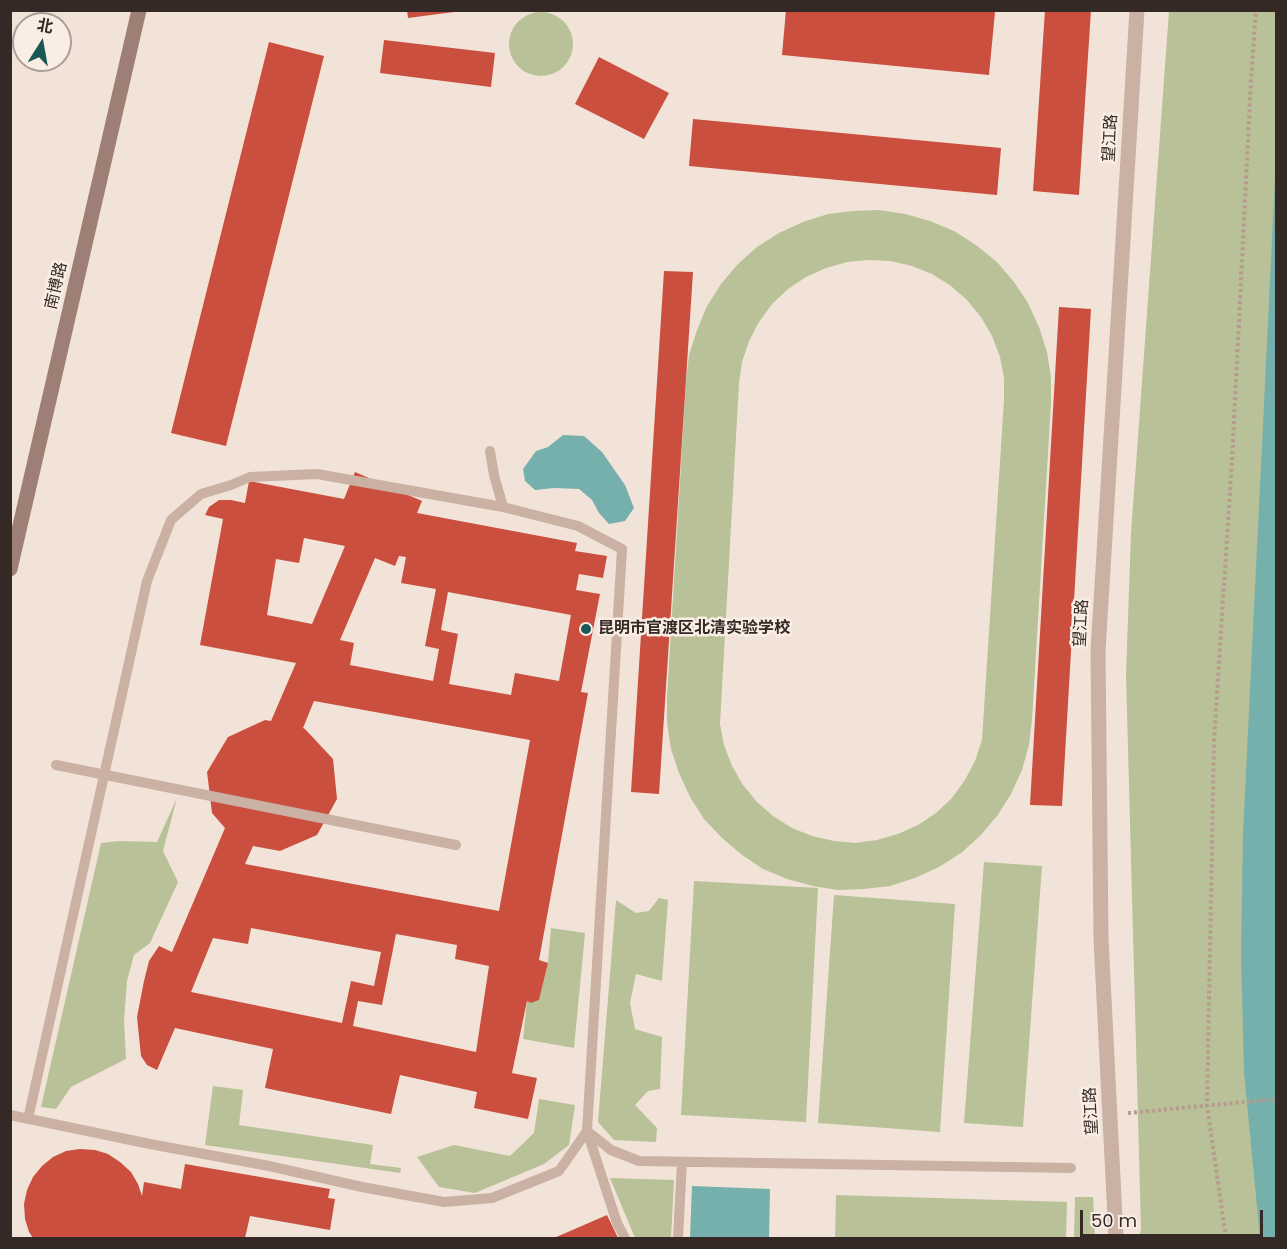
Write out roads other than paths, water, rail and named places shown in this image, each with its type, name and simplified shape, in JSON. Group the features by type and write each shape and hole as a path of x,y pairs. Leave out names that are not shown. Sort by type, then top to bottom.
{"street":[{"name":"南博路","path":"10,569 139,10"},
{"name":"望江路","path":"1116,1239 1101,939 1098,651 1137,10"}],"lane":[{"path":"490,451 502,507"},
{"path":"28,1119 147,581 171,520 201,494 250,477 317,474 502,507 578,526 622,549 587,1131 617,1223 625,1239"},
{"path":"56,765 456,845"},
{"path":"10,1116 444,1202 492,1198 559,1171 587,1131"},
{"path":"587,1131 611,1150 639,1161 1071,1168"},
{"path":"678,1239 682,1162"}],"water":[{"path":"1276,159 1276,1238 1260,1238 1244,1072 1241,955 1243,833"},
{"path":"563,435 584,436 602,452 625,485 634,508 625,521 609,524 599,513 592,500 579,489 535,490 525,481 523,469 536,451 548,447"},
{"path":"692,1186 770,1189 769,1238 690,1238"}],"place":[{"name":"昆明市官渡区北清实验学校","path":"586,629"}]}
